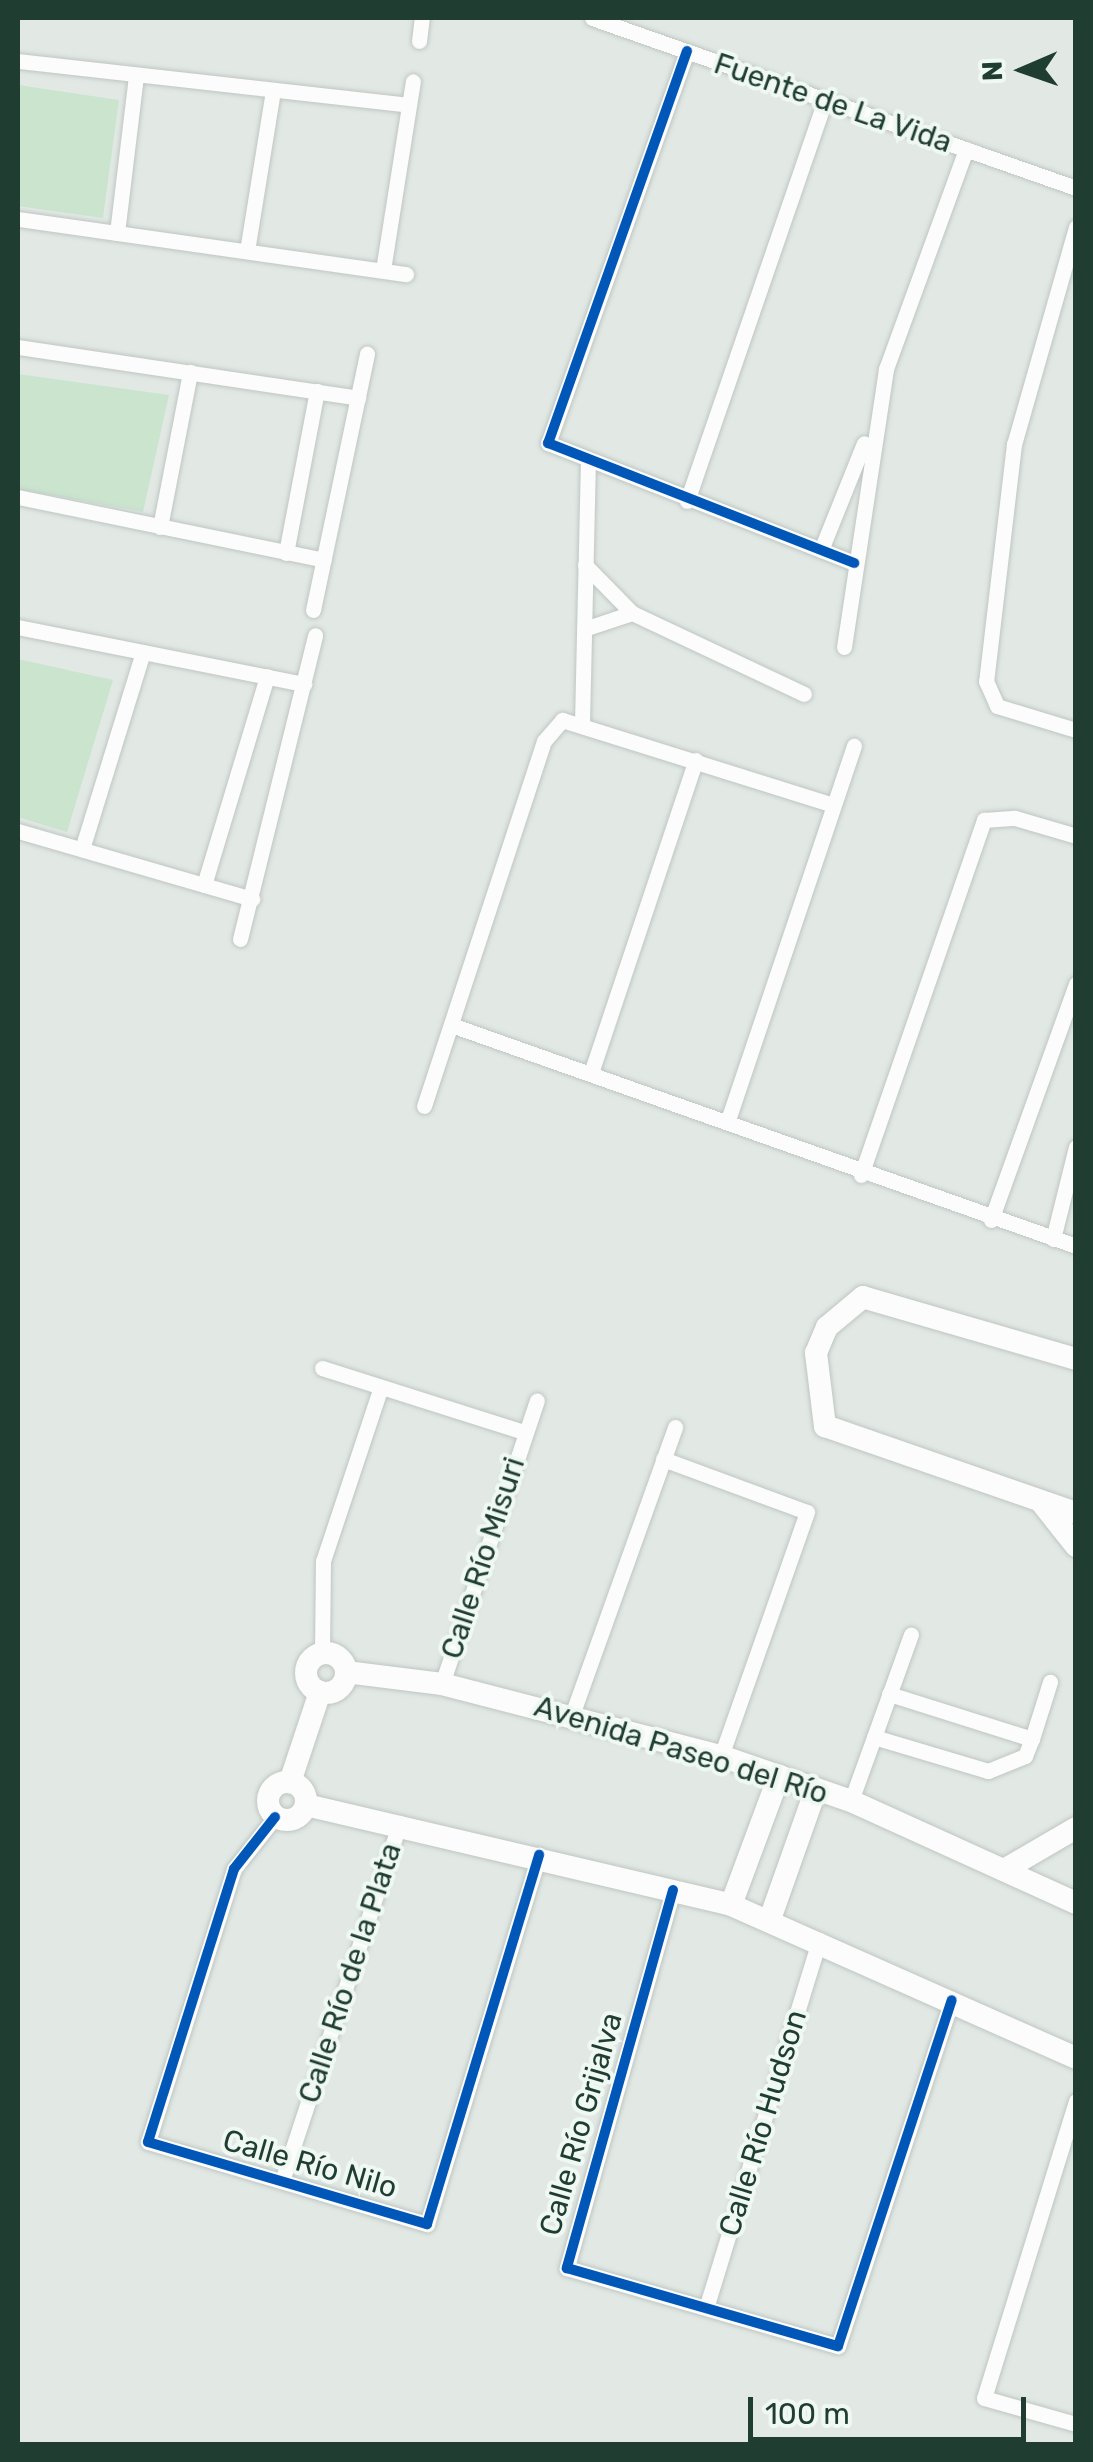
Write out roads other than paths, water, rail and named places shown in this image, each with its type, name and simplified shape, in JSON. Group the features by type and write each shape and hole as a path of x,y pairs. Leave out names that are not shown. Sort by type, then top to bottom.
{"street":[{"path":"418,41 422,18"},
{"name":"Fuente de La Vida","path":"592,18 1076,188"},
{"path":"687,51 549,434 553,451 854,562"},
{"path":"18,62 409,105"},
{"path":"117,233 136,75"},
{"path":"383,270 412,81"},
{"path":"247,251 274,90"},
{"path":"686,500 825,100"},
{"path":"821,550 876,412 966,149"},
{"path":"18,219 406,274"},
{"path":"1076,227 1014,444 986,680 998,706 1076,730"},
{"path":"18,347 358,398"},
{"path":"313,610 367,354"},
{"path":"160,527 190,372"},
{"path":"286,553 317,390"},
{"path":"844,647 876,412"},
{"path":"582,723 588,464"},
{"path":"18,497 324,560"},
{"path":"585,565 632,613 804,694"},
{"path":"584,629 632,613"},
{"path":"18,627 304,684"},
{"path":"240,939 315,636"},
{"path":"82,849 143,652"},
{"path":"204,885 268,676"},
{"path":"424,1106 457,1027 544,741 562,720 582,723 833,805"},
{"path":"728,1120 854,746"},
{"path":"591,1072 696,760"},
{"path":"861,1175 984,820 1015,818 1076,836"},
{"path":"18,831 252,899"},
{"path":"991,1220 1076,984"},
{"path":"457,1027 728,1120 861,1175 1076,1246"},
{"path":"1053,1239 1076,1146"},
{"path":"1076,1359 864,1298 836,1316 816,1352 825,1426 1076,1513"},
{"name":"Calle Río Misuri","path":"322,1368 524,1432"},
{"path":"320,1692 306,1672 322,1653 323,1560 381,1386"},
{"name":"Calle Río Misuri","path":"442,1684 537,1400"},
{"path":"572,1715 674,1426"},
{"path":"663,1459 807,1512 721,1756"},
{"path":"1040,1502 1076,1546"},
{"path":"851,1801 911,1634"},
{"path":"320,1692 338,1688 346,1672 322,1653"},
{"name":"Avenida Paseo del Río","path":"346,1672 442,1684 721,1756 851,1801 1076,1903"},
{"path":"874,1737 988,1771 1025,1756 1050,1682"},
{"path":"306,1805 296,1819 274,1816 270,1793 290,1782 320,1692"},
{"path":"889,1694 1032,1739"},
{"path":"731,1905 778,1776"},
{"path":"290,1782 306,1805 400,1822 731,1905 819,1940 1076,2058"},
{"path":"770,1919 816,1789"},
{"name":"Calle Río Nilo","path":"274,1816 234,1870 148,2142 427,2224 538,1855"},
{"name":"Calle Río de la Plata","path":"282,2181 400,1822"},
{"path":"1004,1870 1076,1828"},
{"name":"Calle Río Grijalva","path":"673,1890 566,2268 838,2346 952,2000"},
{"name":"Calle Río Hudson","path":"707,2306 819,1940"},
{"path":"1076,2100 984,2398 1076,2424"}]}
